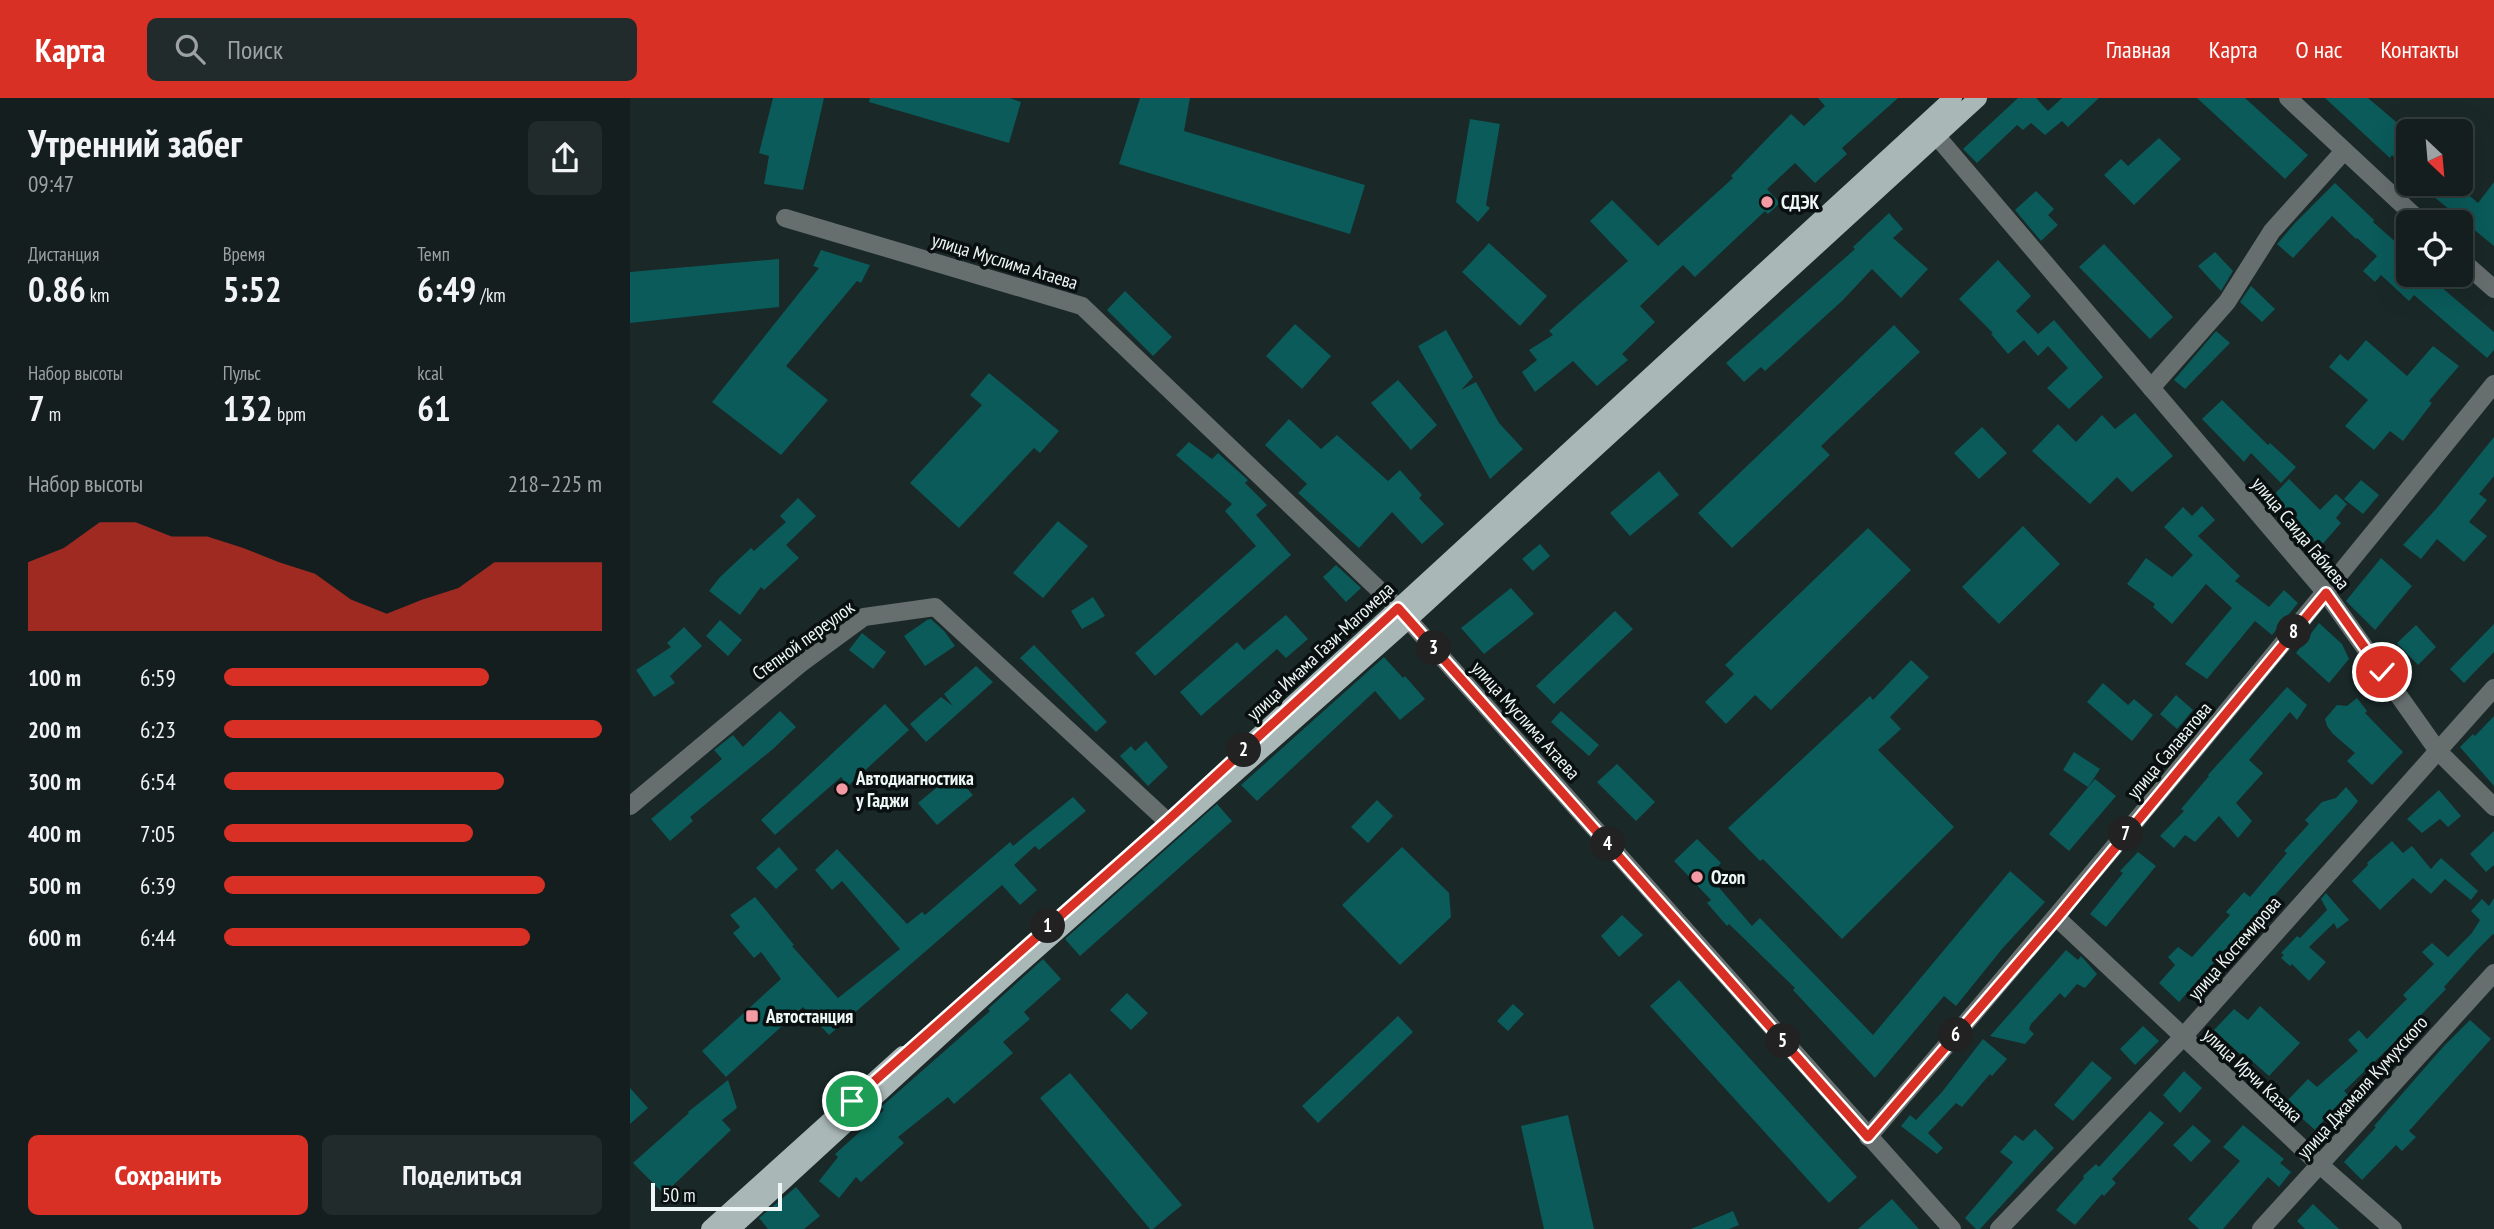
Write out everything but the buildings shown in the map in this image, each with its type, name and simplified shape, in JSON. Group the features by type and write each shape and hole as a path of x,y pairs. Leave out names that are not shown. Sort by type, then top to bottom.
{"main road":[{"name":"улица Имама Гази-Магомеда","path":"710,1229 1167,821 1404,614 1931,129 1953,98"},
{"path":"1931,129 1978,98"},
{"path":"731,1229 1404,614"}],"street":[{"path":"2288,98 2408,210"},
{"name":"улица Саида Габиева","path":"1931,129 2326,593 2438,751 2494,807"},
{"path":"2151,388 2227,302 2272,231 2344,151"},
{"name":"улица Муслима Атаева","path":"785,218 1082,306 1404,614 1952,1229"},
{"path":"2473,270 2494,289"},
{"name":"улица Салаватова","path":"1868,1137 2057,918 2326,593 2494,384"},
{"name":"Степной переулок","path":"630,806 800,664 864,617 935,607 1167,821"},
{"name":"улица Костемирова","path":"1999,1229 2182,1038 2494,688"},
{"name":"улица Ирчи Казака","path":"2057,918 2320,1166 2393,1229"},
{"name":"улица Джамаля Кумухского","path":"2261,1229 2494,973"}],"place":[{"name":"СДЭК","path":"1767,202"},
{"name":"Автодиагностика у Гаджи","path":"842,789"},
{"name":"Ozon","path":"1697,877"},
{"name":"Автостанция","path":"752,1016"}],"route":[{"path":"852,1101 1167,821 1398,608 1868,1137 2057,918 2326,593 2382,672"}]}
